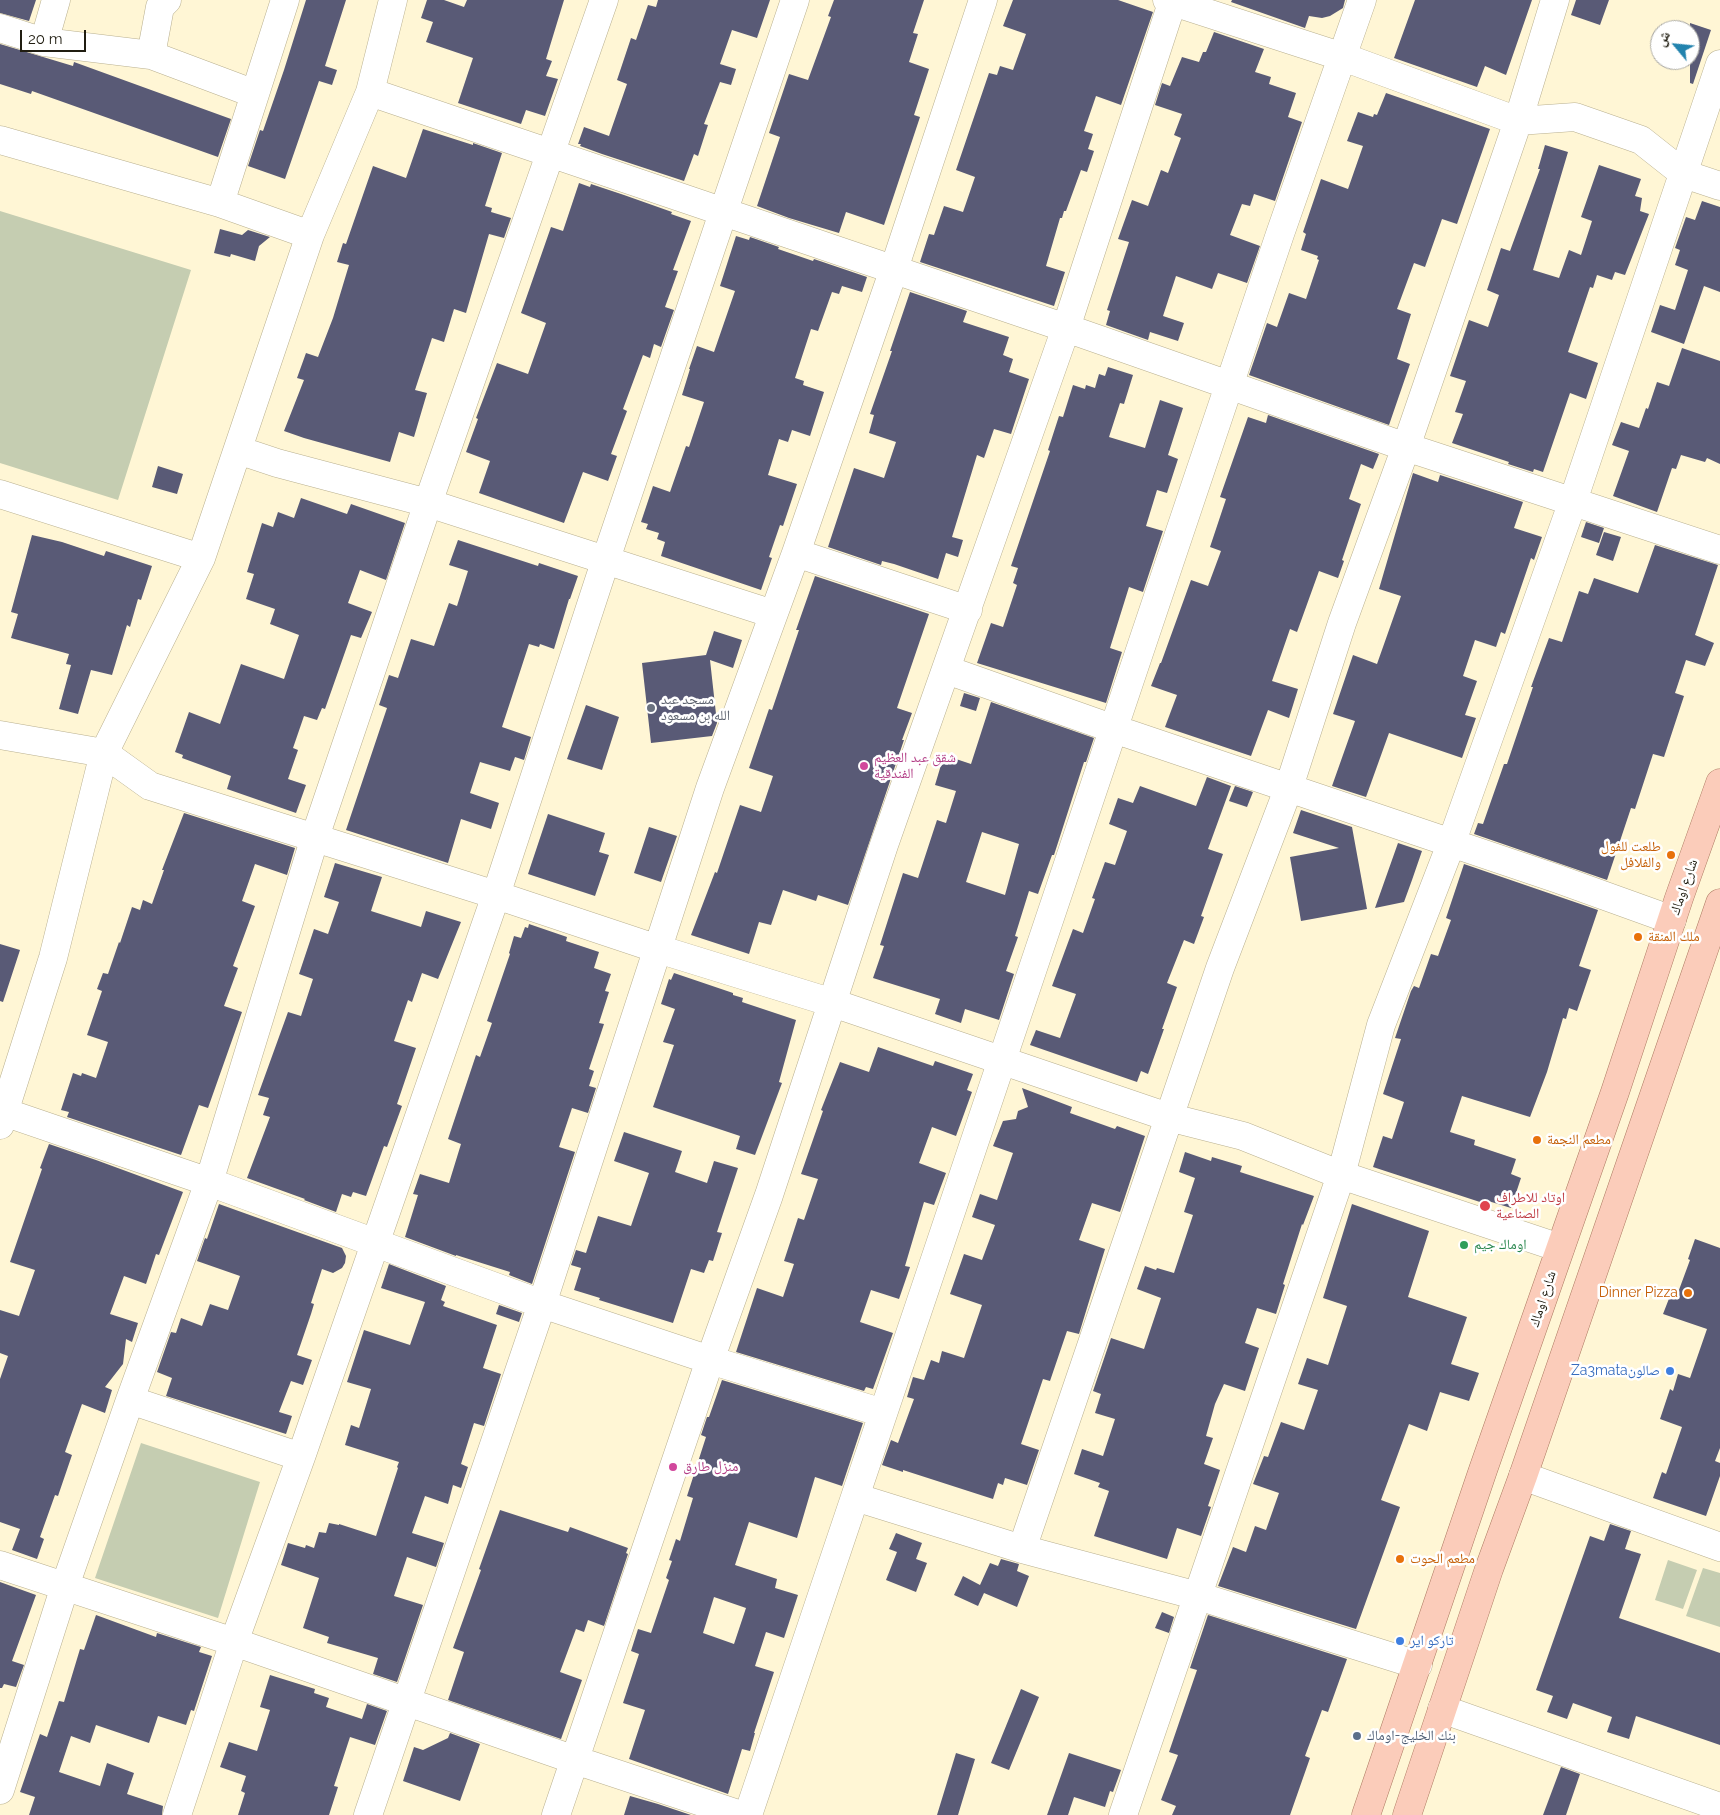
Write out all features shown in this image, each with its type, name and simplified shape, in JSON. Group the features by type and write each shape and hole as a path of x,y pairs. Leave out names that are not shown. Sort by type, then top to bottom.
{"main road":[{"name":"شارع اوماك","path":"1366,1815 1720,783"},
{"path":"1407,1815 1489,1569 1523,1476 1720,903"}],"street":[{"path":"44,42 56,0"},
{"path":"151,55 160,7 167,0"},
{"path":"220,203 285,0"},
{"path":"393,0 370,92 310,235 201,558 104,753 53,958 2,1119 210,1182 374,1244 542,1304 710,1360 883,1412"},
{"path":"0,1790 65,1586 130,1400 210,1182 315,837 428,503 604,0"},
{"path":"176,1815 234,1642 301,1457 496,895 606,559 795,0"},
{"path":"368,1815 542,1304 710,788 796,553 894,268 983,0"},
{"path":"748,1815 1280,234 1362,0"},
{"path":"1022,1548 1220,968 1289,787 1342,623 1406,447 1518,121 1555,0"},
{"path":"556,1815 710,1360 769,1195 884,845 1066,328 1171,1 1343,57 1518,121 1575,117 1641,140 1684,174 1720,186"},
{"path":"0,28 44,42 151,55 256,94"},
{"path":"1123,1815 1341,1175 1381,1025 1451,844 1573,501 1720,64"},
{"path":"370,92 894,268 1406,447 1720,550"},
{"path":"0,140 220,203 310,235"},
{"path":"238,450 277,463 428,503 773,614"},
{"path":"0,494 201,558"},
{"path":"796,553 968,610"},
{"path":"947,670 1672,920"},
{"path":"0,735 104,753 150,786 496,895 658,949 833,1003 1168,1118 1243,1136 1341,1175 1560,1248"},
{"path":"130,1400 301,1457"},
{"path":"1523,1476 1720,1546"},
{"path":"854,1498 1022,1548 1198,1596 1418,1665"},
{"path":"0,1566 234,1642 575,1760 741,1815"},
{"path":"1442,1709 1720,1807"}],"green space":[{"path":"0,211 191,270 118,500 0,463"},
{"path":"141,1443 260,1482 218,1618 95,1578"},
{"path":"1668,1560 1697,1570 1683,1609 1655,1600"},
{"path":"1703,1568 1720,1573 1720,1627 1686,1616"}],"building":[{"path":"0,0 36,0 29,21 0,13"},
{"path":"306,0 346,0 325,66 337,70 332,85 319,81 285,179 248,166 260,130 263,131"},
{"path":"427,0 444,0 464,7 467,0 564,0 546,59 552,61 546,76 558,79 545,116 526,110 521,124 458,103 473,58 426,42 433,22 421,18"},
{"path":"658,0 770,0 757,38 732,30 720,64 736,69 731,85 720,82 704,124 708,125 698,156 694,154 684,181 602,154 578,144 584,127 609,136 627,84 617,80 631,38 636,40 648,5 656,7"},
{"path":"834,0 924,0 913,33 918,34 909,62 929,69 914,115 920,117 884,225 846,212 839,233 757,206 780,137 769,133 789,74 808,80 831,17 828,16"},
{"path":"1013,0 1118,0 1153,12 1121,105 1096,96 1084,131 1093,134 1088,149 1094,151 1087,172 1081,170 1066,211 1064,211 1062,218 1060,218 1046,266 1065,272 1054,306 920,262 929,234 934,235 944,206 963,212 975,177 956,170 989,73 997,75 1000,66 1013,70 1026,34 1003,26"},
{"path":"1232,0 1345,0 1343,8 1330,16 1322,18 1309,16 1305,28 1231,2"},
{"path":"1415,0 1532,0 1506,75 1485,66 1477,87 1394,58"},
{"path":"1576,0 1609,0 1600,25 1571,15"},
{"path":"1700,26 1711,30 1700,63"},
{"path":"1214,32 1264,49 1255,72 1271,77 1269,84 1296,93 1288,117 1302,122 1275,201 1254,194 1250,206 1242,204 1230,235 1260,246 1247,283 1218,273 1212,289 1176,276 1163,316 1184,323 1178,341 1150,332 1148,340 1106,325 1110,311 1107,310 1129,242 1118,239 1132,200 1148,206 1161,170 1168,173 1181,138 1174,135 1182,114 1155,105 1162,83 1170,86 1182,57 1199,62 1203,52 1206,52"},
{"path":"0,44 73,66 74,62 231,119 218,157 32,91 31,94 0,84"},
{"path":"1690,70 1698,70 1693,84 1690,83"},
{"path":"1386,93 1490,129 1457,224 1442,219 1425,267 1414,263 1397,309 1411,314 1397,359 1410,364 1389,425 1249,375 1267,323 1277,327 1289,293 1306,299 1319,260 1317,259 1318,256 1301,250 1306,234 1303,232 1321,179 1348,189 1363,146 1347,141 1358,112 1373,117 1374,114 1377,115"},
{"path":"423,129 502,153 485,206 492,208 491,212 511,218 504,238 489,234 466,313 454,309 444,342 432,338 415,390 427,393 414,437 399,432 390,462 284,431 304,380 297,378 306,353 318,357 333,318 349,265 337,262 343,243 346,244 373,166 406,178"},
{"path":"1545,145 1568,152 1533,270 1559,278 1569,250 1581,255 1592,221 1581,217 1599,165 1641,179 1635,196 1642,198 1640,211 1649,214 1625,275 1615,272 1612,280 1597,275 1593,288 1590,287 1568,352 1598,363 1586,399 1570,393 1543,472 1534,469 1533,472 1452,443 1463,414 1455,412 1466,381 1450,376 1469,320 1488,327 1499,295 1487,290 1501,248 1510,251 1540,169 1538,169"},
{"path":"579,183 590,187 591,184 624,195 672,212 671,214 691,221 673,270 678,271 665,307 674,310 661,347 654,344 650,358 643,355 623,409 627,411 611,454 617,456 608,481 583,472 564,523 479,493 490,461 466,452 478,419 476,418 497,363 528,374 546,323 521,313 551,227 563,231"},
{"path":"1702,201 1720,207 1720,292 1704,286 1684,344 1651,332 1660,305 1675,310 1688,270 1675,265 1680,250 1675,248 1686,217 1695,220"},
{"path":"220,229 242,235 248,230 270,237 259,246 255,261 231,254 230,257 214,253"},
{"path":"736,236 749,240 750,237 813,261 814,259 867,277 862,292 842,286 839,294 832,292 818,331 811,329 795,378 804,381 803,385 824,392 810,436 792,430 788,442 779,439 768,475 797,484 783,526 780,525 769,557 772,558 761,590 661,556 665,542 657,539 659,533 646,529 648,524 641,522 653,486 670,492 686,446 689,447 704,402 682,395 697,346 714,352 735,291 720,286"},
{"path":"910,292 967,311 963,322 1009,337 1003,355 1013,359 1009,372 1029,379 1011,434 994,429 984,458 977,455 952,537 963,540 958,557 946,553 938,579 882,561 881,565 828,547 854,468 884,478 896,442 869,433 874,415 870,414"},
{"path":"1682,348 1720,361 1720,464 1707,458 1705,462 1681,455 1676,469 1672,468 1657,512 1613,496 1629,451 1612,445 1621,422 1639,428 1657,382 1669,386"},
{"path":"1108,367 1133,375 1124,404 1120,403 1109,437 1145,448 1160,400 1183,408 1168,455 1178,459 1167,493 1157,490 1146,526 1163,531 1143,592 1129,587 1110,648 1122,652 1106,703 977,663 991,623 1003,627 1017,585 1013,583 1018,568 1011,566 1050,451 1048,450 1059,416 1063,417 1073,385 1085,389 1086,385 1095,388 1099,374 1105,376"},
{"path":"1268,415 1379,454 1373,469 1361,464 1349,499 1361,504 1342,560 1344,561 1338,578 1319,571 1297,632 1290,629 1272,681 1298,689 1289,718 1268,710 1251,756 1165,727 1177,695 1151,686 1191,580 1208,586 1221,551 1210,547 1226,499 1220,497 1248,417 1266,423"},
{"path":"158,466 183,474 177,494 152,487"},
{"path":"1413,473 1438,482 1440,475 1523,502 1514,528 1542,537 1534,560 1531,558 1505,634 1501,632 1496,647 1475,640 1463,676 1477,681 1465,715 1476,718 1462,758 1389,733 1366,797 1332,786 1355,721 1333,714 1353,655 1377,664 1401,596 1379,589"},
{"path":"301,498 347,514 351,504 405,523 386,580 360,570 348,603 372,612 361,638 351,635 325,709 322,708 317,720 304,716 293,748 298,750 288,779 306,785 296,813 227,789 231,776 182,758 183,755 175,752 189,712 220,724 241,664 284,679 299,635 270,624 275,609 246,599 254,574 247,572 262,523 273,527 278,512 294,518"},
{"path":"1586,522 1604,528 1599,543 1581,537"},
{"path":"1604,532 1621,537 1613,561 1596,555"},
{"path":"32,535 62,542 104,556 106,551 152,566 141,600 138,599 130,627 127,625 112,675 91,670 78,714 59,709 71,665 66,664 69,654 11,638 18,614 11,612"},
{"path":"458,540 538,566 539,563 578,576 554,649 540,644 539,647 529,644 502,727 531,737 524,760 515,757 510,771 480,762 470,793 499,803 491,829 461,819 448,863 346,830 387,708 379,705 389,675 398,678 411,639 434,646 449,603 457,606 468,571 449,565"},
{"path":"1655,545 1718,565 1695,635 1714,643 1705,666 1686,660 1675,693 1684,696 1664,757 1653,754 1635,809 1631,808 1607,880 1474,834 1478,823 1483,824 1504,764 1507,764 1533,687 1531,687 1549,638 1562,642 1579,591 1588,594 1594,578 1638,593"},
{"path":"815,576 929,614 897,708 912,713 848,905 818,895 816,901 783,890 771,925 759,922 749,954 691,935 715,872 717,873 740,805 761,812 773,776 749,768 769,709 772,710 799,630 796,630"},
{"path":"714,631 742,640 733,668 710,660 717,723 712,736 651,743 642,663 706,655"},
{"path":"964,693 980,698 976,711 960,706"},
{"path":"991,702 1094,738 1086,762 1084,762 1054,855 1052,855 1038,894 1029,891 1015,936 1018,937 1006,971 1014,974 999,1020 965,1009 961,1023 935,1014 940,999 873,978 884,946 880,945 903,873 918,878 937,820 946,823 956,791 935,785 944,755 971,764","holes":["982,832 1019,844 1005,895 966,882"]},
{"path":"586,705 619,717 602,770 567,759"},
{"path":"1207,777 1231,786 1208,849 1223,854 1201,916 1204,917 1194,944 1184,940 1167,983 1177,987 1148,1074 1141,1071 1137,1082 1030,1045 1036,1030 1060,1038 1076,994 1052,986 1073,929 1083,933 1095,899 1092,898 1105,862 1115,865 1127,831 1109,824 1118,798 1133,803 1140,786 1196,806"},
{"path":"1235,786 1253,792 1247,807 1229,801"},
{"path":"1301,810 1352,827 1367,909 1301,921 1290,857 1339,848 1293,833"},
{"path":"184,813 295,848 287,875 255,864 242,901 255,906 233,966 238,968 224,1006 242,1012 208,1108 199,1105 181,1155 67,1117 69,1112 61,1110 73,1073 81,1076 82,1073 96,1078 108,1042 87,1035 102,991 97,989 103,973 108,974 132,907 140,910 143,900 152,904 164,870 162,870"},
{"path":"548,814 605,833 599,852 609,855 595,896 528,874"},
{"path":"649,827 677,836 661,882 634,873"},
{"path":"1398,843 1422,851 1412,880 1404,902 1375,908"},
{"path":"335,863 382,877 371,911 421,927 426,911 461,922 438,979 422,973 412,1002 408,1000 394,1041 416,1048 397,1104 402,1106 387,1147 384,1146 366,1196 353,1192 351,1197 342,1194 336,1212 247,1178 270,1117 263,1115 269,1098 258,1095 288,1012 301,1016 313,979 299,974 314,929 328,934 339,902 324,897"},
{"path":"1464,864 1598,910 1579,966 1591,970 1577,1011 1569,1008 1566,1019 1563,1018 1547,1072 1530,1117 1462,1096 1450,1132 1475,1140 1474,1145 1516,1159 1511,1174 1521,1178 1511,1208 1485,1200 1483,1203 1373,1167 1383,1136 1392,1139 1404,1102 1383,1094 1401,1039 1395,1038 1411,991 1414,986 1419,988 1431,954 1438,956 1451,920 1446,918"},
{"path":"529,924 567,937 566,941 599,952 594,968 611,974 605,991 609,992 599,1023 604,1024 589,1069 594,1071 589,1086 596,1088 588,1113 572,1108 559,1147 575,1152 532,1284 509,1275 510,1272 456,1256 405,1237 418,1195 413,1194 420,1174 449,1183 461,1144 448,1139 476,1055 480,1057 492,1023 487,1021 510,954 514,936 521,938 525,927 528,928"},
{"path":"0,944 20,950 3,1002 0,1001"},
{"path":"674,973 733,993 733,995 743,998 742,1002 796,1020 779,1082 782,1083 755,1155 736,1149 740,1136 653,1107 674,1045 663,1042 675,1009 661,1004 669,979 671,980"},
{"path":"878,1047 933,1066 935,1061 973,1074 967,1090 972,1092 956,1136 932,1127 919,1163 946,1173 934,1205 924,1202 905,1266 910,1267 899,1299 871,1290 860,1322 893,1333 873,1389 866,1387 864,1391 736,1352 757,1288 783,1297 794,1264 784,1261 798,1218 804,1220 818,1179 801,1174 823,1111 821,1110 840,1062 869,1072"},
{"path":"1022,1088 1072,1107 1070,1113 1115,1129 1117,1126 1145,1136 1120,1212 1092,1203 1079,1240 1105,1249 1079,1334 1067,1331 1050,1381 1043,1379 1021,1444 1039,1450 1027,1485 1005,1478 1003,1485 998,1483 993,1499 882,1465 891,1440 898,1443 914,1399 907,1397 913,1377 924,1380 931,1360 939,1363 942,1351 964,1358 982,1305 950,1294 964,1254 982,1260 995,1225 972,1217 980,1194 997,1200 1013,1153 993,1146 1003,1121 1016,1119 1018,1111 1028,1107"},
{"path":"624,1132 682,1151 675,1172 707,1183 714,1161 738,1168 717,1232 722,1233 713,1261 709,1260 704,1273 691,1269 673,1323 599,1300 600,1298 574,1290 581,1268 571,1265 576,1250 586,1253 598,1216 631,1226 649,1173 614,1161"},
{"path":"49,1144 183,1192 159,1255 156,1254 146,1284 124,1276 110,1314 138,1323 132,1342 126,1339 123,1364 105,1387 112,1390 105,1413 82,1404 65,1452 72,1455 58,1496 55,1495 40,1537 44,1539 37,1559 12,1550 20,1529 0,1522 0,1379 8,1356 0,1353 0,1310 19,1316 35,1270 10,1262"},
{"path":"1185,1152 1211,1161 1212,1157 1242,1166 1240,1172 1314,1196 1302,1224 1283,1284 1285,1285 1276,1314 1257,1308 1245,1343 1259,1348 1245,1391 1224,1384 1215,1404 1206,1436 1213,1438 1204,1464 1220,1470 1208,1506 1211,1507 1201,1536 1177,1528 1167,1559 1094,1536 1109,1491 1098,1487 1100,1483 1074,1474 1082,1449 1103,1456 1115,1419 1095,1413 1101,1394 1093,1391 1111,1338 1144,1349 1161,1298 1137,1289 1145,1266 1174,1273 1193,1215 1184,1212 1195,1178 1179,1172"},
{"path":"219,1204 342,1248 346,1256 342,1268 333,1273 322,1269 311,1303 314,1304 297,1355 312,1360 303,1385 291,1381 279,1412 292,1416 286,1434 166,1396 172,1378 157,1372 171,1332 176,1333 181,1318 202,1326 210,1304 228,1310 240,1276 197,1261"},
{"path":"1352,1204 1429,1231 1408,1297 1467,1317 1451,1364 1479,1373 1469,1401 1440,1392 1427,1431 1409,1424 1381,1500 1400,1507 1356,1629 1218,1586 1233,1547 1246,1552 1255,1526 1266,1530 1279,1493 1253,1484 1264,1456 1268,1457 1281,1422 1304,1430 1318,1390 1298,1384 1307,1358 1328,1365 1347,1306 1323,1298"},
{"path":"1695,1239 1720,1248 1720,1448 1715,1461 1720,1463 1720,1476 1706,1516 1653,1498 1662,1472 1666,1474 1682,1427 1660,1419 1670,1389 1673,1391 1678,1374 1690,1378 1707,1329 1663,1314 1670,1296 1676,1298 1690,1260 1688,1259"},
{"path":"389,1264 446,1286 441,1300 445,1302 443,1306 497,1325 483,1368 501,1374 484,1426 474,1423 461,1464 468,1467 461,1488 453,1485 448,1504 425,1496 412,1533 444,1543 436,1567 407,1557 394,1596 423,1605 397,1682 373,1674 378,1658 327,1643 329,1637 303,1628 319,1578 281,1565 288,1543 305,1548 306,1545 314,1548 319,1532 326,1533 329,1523 339,1524 376,1536 399,1462 345,1445 351,1425 359,1428 371,1389 347,1382 364,1330 410,1345 425,1302 381,1288"},
{"path":"499,1305 522,1313 519,1322 496,1314"},
{"path":"722,1380 863,1423 842,1486 815,1477 797,1538 749,1522 735,1565 777,1579 775,1588 798,1595 784,1638 766,1632 755,1666 774,1672 750,1751 742,1749 728,1794 629,1759 645,1710 623,1703 639,1654 631,1651 638,1629 651,1633 669,1580 666,1578 672,1561 669,1560 676,1539 680,1541 693,1498 687,1496 706,1437 701,1435 707,1417 709,1417","holes":["714,1597 746,1608 734,1644 703,1633"]},
{"path":"500,1510 568,1532 570,1527 628,1548 626,1553 628,1554 604,1626 588,1620 584,1632 576,1629 560,1672 582,1680 561,1739 448,1700 464,1652 453,1648"},
{"path":"1610,1524 1631,1531 1625,1549 1641,1554 1619,1618 1720,1653 1720,1745 1636,1716 1629,1739 1607,1732 1612,1717 1573,1703 1567,1719 1547,1712 1553,1696 1536,1690 1590,1536 1604,1541"},
{"path":"896,1533 922,1543 916,1559 927,1563 916,1592 886,1580 897,1552 889,1549"},
{"path":"1001,1559 1019,1564 1017,1571 1029,1576 1017,1607 984,1593 978,1606 954,1595 963,1576 980,1585 990,1563 998,1566"},
{"path":"0,1582 36,1595 12,1661 24,1665 16,1687 4,1684 0,1688"},
{"path":"1162,1612 1174,1617 1169,1633 1155,1628"},
{"path":"96,1615 156,1637 157,1633 201,1647 199,1652 212,1656 194,1711 191,1710 186,1725 158,1716 149,1743 96,1725 90,1743 71,1736 59,1772 100,1786 107,1763 134,1773 127,1794 163,1806 162,1815 29,1815 35,1797 20,1792 40,1734 47,1737 59,1701 64,1702 80,1649 84,1650"},
{"path":"1208,1615 1347,1659 1328,1712 1322,1710 1305,1756 1310,1758 1290,1815 1172,1815 1176,1806 1161,1800 1178,1755 1169,1752 1197,1670 1190,1668"},
{"path":"270,1675 315,1689 314,1693 329,1698 326,1707 362,1719 367,1704 387,1711 375,1745 350,1737 334,1786 338,1787 329,1815 238,1815 245,1793 241,1791 246,1776 220,1767 229,1742 257,1751 270,1710 260,1707"},
{"path":"1021,1689 1039,1697 1009,1770 991,1763"},
{"path":"450,1733 480,1744 460,1801 403,1781 414,1747 423,1750 448,1738"},
{"path":"956,1753 975,1759 958,1815 937,1815"},
{"path":"1069,1753 1121,1770 1113,1792 1110,1791 1105,1807 1074,1797 1068,1815 1047,1815"},
{"path":"1561,1767 1580,1774 1566,1815 1543,1815"},
{"path":"630,1796 658,1804 691,1815 624,1815"}],"place":[{"name":"مسجد عبد الله بن مسعود","path":"651,708"},
{"name":"شقق عبد العظيم الفندقية","path":"864,766"},
{"name":"طلعت للفول والفلافل","path":"1671,855"},
{"name":"ملك المنقة","path":"1638,937"},
{"name":"مطعم النجمة","path":"1537,1140"},
{"name":"اوتاد للاطراف الصناعية","path":"1485,1206"},
{"name":"اوماك جيم","path":"1464,1245"},
{"name":"Dinner Pizza","path":"1688,1293"},
{"name":"Za3mataصالون","path":"1670,1371"},
{"name":"منزل طارق","path":"673,1467"},
{"name":"مطعم الحوت","path":"1400,1559"},
{"name":"تاركو اير","path":"1400,1641"},
{"name":"بنك الخليج-اوماك","path":"1357,1736"}]}
